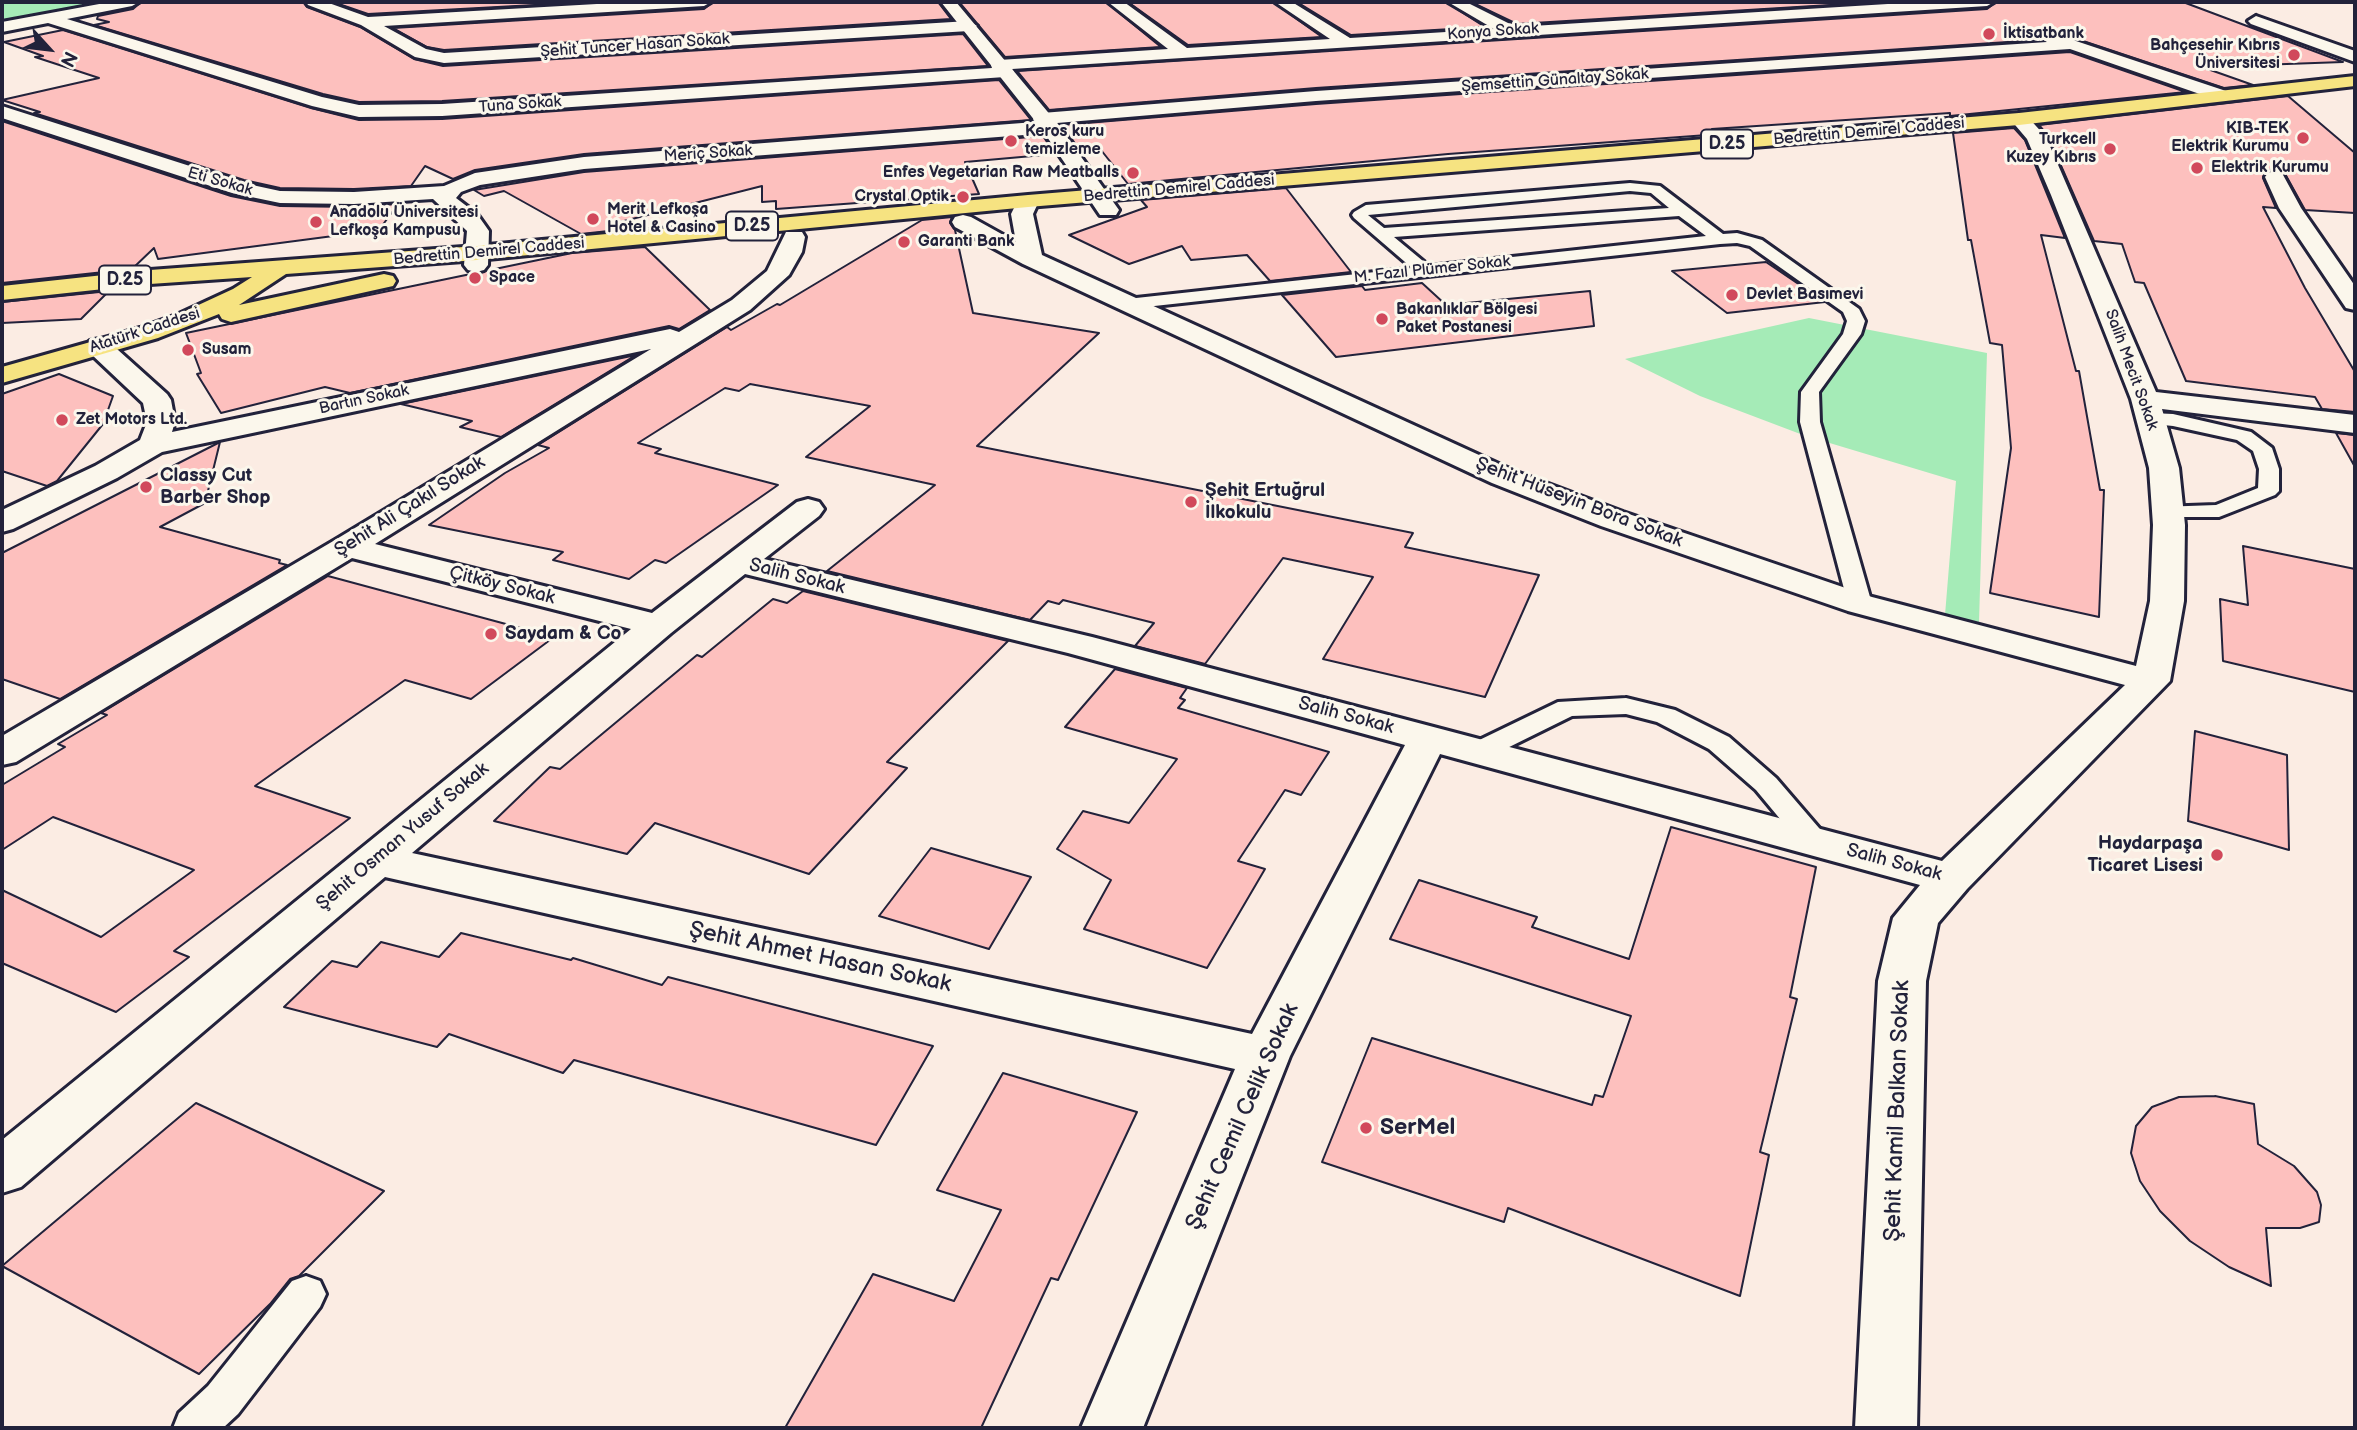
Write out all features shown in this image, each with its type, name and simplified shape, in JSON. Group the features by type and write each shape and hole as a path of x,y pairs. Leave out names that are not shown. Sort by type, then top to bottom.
{"main road":[{"name":"Bedrettin Demirel Caddesi","path":"2024,123 2355,81"},
{"name":"Bedrettin Demirel Caddesi","path":"2,293 150,277 437,269 477,259 2024,123 2355,89"},
{"name":"Bedrettin Demirel Caddesi","path":"2,293 154,299 256,276 963,222 1059,199 1103,203"},
{"path":"149,333 437,269"},
{"name":"Atatürk Caddesi","path":"2,361 100,340 149,333 214,307 256,276"},
{"name":"Atatürk Caddesi","path":"2,375 185,307 256,276"},
{"path":"100,340 135,319 154,299"}],"street":[{"path":"2,27 132,2"},
{"name":"Şehit Tuncer Hasan Sokak","path":"313,2 366,22 421,53 454,58 969,26"},
{"path":"366,22 704,2"},
{"path":"948,2 1081,168 1103,203"},
{"path":"1115,2 1182,52"},
{"path":"1282,2 1346,42"},
{"path":"1455,2 1511,32"},
{"path":"1761,2 1791,14"},
{"name":"Konya Sokak","path":"1002,68 1182,52 1987,2"},
{"path":"1959,4 1996,18"},
{"path":"1625,7 1655,22"},
{"name":"Tuna Sokak","path":"48,18 318,102 367,111 455,109 1002,68"},
{"path":"2256,21 2355,57"},
{"path":"2032,31 2223,96"},
{"name":"Şemsettin Günaltay Sokak","path":"1046,123 1316,96 2068,45"},
{"name":"Eti Sokak","path":"2,113 227,185 271,195 303,199 447,192"},
{"name":"Meriç Sokak","path":"447,192 475,179 551,167 1046,123"},
{"name":"Salih Mecit Sokak","path":"2024,123 2062,195 2148,409 2164,468 2168,512 2167,601 2151,681"},
{"path":"1059,199 1077,187 1081,168"},
{"path":"2275,177 2290,208 2355,303"},
{"path":"447,192 444,199 446,202 469,219 478,232 477,259"},
{"path":"1025,209 1031,259"},
{"name":"Şehit Hüseyin Bora Sokak","path":"963,222 1031,259 1503,477 1612,519 1860,604 2151,681"},
{"name":"Şehit Ali Çakıl Sokak","path":"2,753 347,547 764,288 786,262 793,237"},
{"name":"Bartın Sokak","path":"2,522 106,472 153,445 698,331"},
{"path":"100,340 157,400 161,422 153,445"},
{"path":"2148,409 2355,425"},
{"name":"Şehit Osman Yusuf Sokak","path":"2,1171 658,625 808,509"},
{"name":"Çitköy Sokak","path":"347,547 658,625"},
{"name":"Salih Sokak","path":"739,563 1079,645 1951,878"},
{"name":"Şehit Kamil Balkan Sokak","path":"1886,1428 1902,981 1916,918 1951,878 2151,681"},
{"name":"Şehit Cemil Celik Sokak","path":"1112,1428 1265,1056 1429,737"},
{"name":"Şehit Ahmet Hasan Sokak","path":"376,860 1265,1056"}],"lane":[{"path":"1425,271 1359,215 1366,209 1630,187 1655,189 1682,211 1729,239 1756,243 1840,301 1850,309 1856,321 1852,334 1810,392 1810,422 1860,604"},
{"path":"1380,233 1682,211"},
{"name":"M. Fazıl Plümer Sokak","path":"1127,303 1729,239"},
{"path":"2148,409 2173,420 2244,436 2262,447 2269,470 2268,491 2219,511 2168,512"},
{"path":"1479,751 1567,708 1626,706 1666,716 1719,743 1766,784 1815,842"},
{"path":"194,1428 223,1400 306,1294"}],"green space":[{"path":"2,2 81,2 98,6 2,25"},
{"path":"1809,318 1987,353 1979,622 1945,615 1956,481 1803,435 1700,396 1625,359"}],"building":[{"path":"141,2 303,2 307,7 360,27 414,59 443,66 963,34 988,66 442,101 359,102 323,94 94,25 109,22 97,19 98,16 133,9"},
{"path":"333,2 590,2 368,14"},
{"path":"713,2 938,2 951,19 444,50 427,47 393,28 704,9"},
{"path":"959,2 1106,2 1161,47 1005,57"},
{"path":"1128,2 1273,2 1322,37 1188,45"},
{"path":"1297,2 1446,2 1485,27 1351,35"},
{"path":"1471,2 1863,2 1863,3 1517,24"},
{"path":"1996,2 2183,2 2343,62 2202,67 2253,85 2224,88 2044,28 2033,34 2038,40 1316,88 1049,110 1017,71 1987,9"},
{"path":"63,30 311,108 359,120 442,119 999,80 1031,120 584,154 475,170 453,179 425,166 411,186 354,189 280,188 244,180 34,113 40,112 2,100 99,78 35,57 43,56 4,42"},
{"path":"2070,52 2186,92 1950,116 1950,113 1712,129 1721,134 1448,154 1128,184 1101,150 1081,152 1062,125 1316,104"},
{"path":"2288,96 2355,153 2355,213 2305,210 2284,172 2276,168 2266,171 2263,178 2276,208 2263,207 2305,288 2355,372 2355,412 2322,409 2315,397 2186,381 2144,283 2135,282 2122,244 2094,241 2048,136 2039,125"},
{"path":"2,121 231,196 280,206 354,207 398,204 379,230 158,259 154,248 132,269 2,283"},
{"path":"2014,128 2025,140 2065,238 2041,235 2076,371 2079,371 2100,490 2104,490 2099,617 1990,593 2011,448 2002,345 1990,343 1971,240 1968,240 1953,133"},
{"path":"1043,136 1055,154 965,162 979,194 776,209 776,201 762,202 762,186 620,222 627,229 581,234 504,191 484,196 474,190 584,172"},
{"path":"1286,188 1351,272 1270,281 1247,255 1191,260 1182,246 1129,264 1069,235 1147,207 1141,200"},
{"path":"952,217 950,223 955,230 973,313 1099,333 977,446 1413,533 1405,547 1539,575 1485,697 1323,659 1373,577 1283,558 1205,664 1135,646 1154,623 1063,600 1059,604 1048,601 1030,620 827,571 935,485 806,457 870,406 750,384 739,391 725,388 638,443 661,449 655,453 778,485 666,563 655,560 629,579 553,560 563,552 429,525 505,473 549,448 538,445 727,327 731,330 777,304 780,305 922,220"},
{"path":"645,247 710,310 679,329 669,326 350,393 325,387 221,413 197,374 201,373 186,333 572,253"},
{"path":"1766,262 1825,302 1727,313 1672,271"},
{"name":"Bakanlıklar Bölgesi Paket Postanesi","path":"1422,283 1446,305 1590,291 1594,326 1336,357 1282,295 1362,286 1365,290"},
{"path":"109,291 81,319 2,323 2,302"},
{"path":"636,355 501,437 460,427 472,421 401,404"},
{"path":"59,374 113,396 103,424 57,481 47,486 2,471 2,394"},
{"path":"2336,433 2355,435 2355,467"},
{"path":"220,442 205,503 160,527 280,560 279,563 287,565 60,699 2,679 2,553"},
{"path":"2243,546 2355,569 2355,692 2223,661 2220,599 2248,605"},
{"path":"328,576 554,637 471,699 405,680 255,786 350,818 174,951 189,957 116,1012 2,963 2,890 101,937 194,870 53,817 2,850 2,785 65,747 58,744 107,715 101,713"},
{"path":"803,591 1008,641 887,762 907,768 809,874 655,823 627,854 494,821 550,767 560,769 697,655 702,657 773,599 787,603"},
{"path":"1115,669 1187,688 1180,698 1185,700 1178,708 1329,752 1301,795 1285,790 1238,861 1265,869 1207,968 1084,929 1111,880 1057,849 1083,811 1129,823 1177,759 1065,727"},
{"path":"2195,731 2287,755 2289,850 2188,821"},
{"path":"1671,827 1816,867 1790,997 1797,999 1760,1152 1769,1155 1740,1296 1508,1208 1504,1222 1322,1162 1372,1038 1592,1105 1595,1095 1603,1097 1631,1016 1390,939 1419,880 1537,917 1532,927 1629,959"},
{"path":"931,848 1031,877 989,949 879,916"},
{"path":"461,933 571,960 573,958 662,985 668,977 933,1046 876,1145 574,1060 563,1073 449,1034 437,1047 284,1007 332,961 357,967 381,942 439,957"},
{"path":"1003,1073 1137,1112 1058,1280 1051,1278 981,1428 785,1428 873,1274 954,1301 1001,1210 937,1190"},
{"path":"2215,1096 2254,1104 2258,1144 2294,1166 2317,1192 2321,1205 2319,1222 2300,1228 2266,1228 2271,1286 2229,1267 2190,1241 2160,1211 2140,1181 2131,1153 2136,1126 2152,1107 2179,1097"},
{"path":"196,1103 384,1191 299,1276 290,1279 270,1304 199,1374 2,1266"}],"place":[{"name":"İktisatbank","path":"1989,34"},
{"name":"Bahçeşehir Kıbrıs Üniversitesi","path":"2294,55"},
{"name":"KIB-TEK Elektrik Kurumu","path":"2303,138"},
{"name":"Keros kuru temizleme","path":"1011,141"},
{"name":"Turkcell Kuzey Kıbrıs","path":"2110,149"},
{"name":"Elektrik Kurumu","path":"2197,168"},
{"name":"Enfes Vegetarian Raw Meatballs","path":"1133,173"},
{"name":"Crystal Optik","path":"963,197"},
{"name":"Merit Lefkoşa Hotel & Casino","path":"593,219"},
{"name":"Anadolu Üniversitesi Lefkoşa Kampusu","path":"316,222"},
{"name":"Garanti Bank","path":"904,242"},
{"name":"Space","path":"475,278"},
{"name":"Devlet Basımevi","path":"1732,295"},
{"name":"Bakanlıklar Bölgesi Paket Postanesi","path":"1382,319"},
{"name":"Susam","path":"188,350"},
{"name":"Zet Motors Ltd.","path":"62,420"},
{"name":"Classy Cut Barber Shop","path":"146,487"},
{"name":"Şehit Ertuğrul İlkokulu","path":"1191,502"},
{"name":"Saydam & Co","path":"491,634"},
{"name":"Haydarpaşa Ticaret Lisesi","path":"2217,855"},
{"name":"SerMel","path":"1366,1128"}]}
